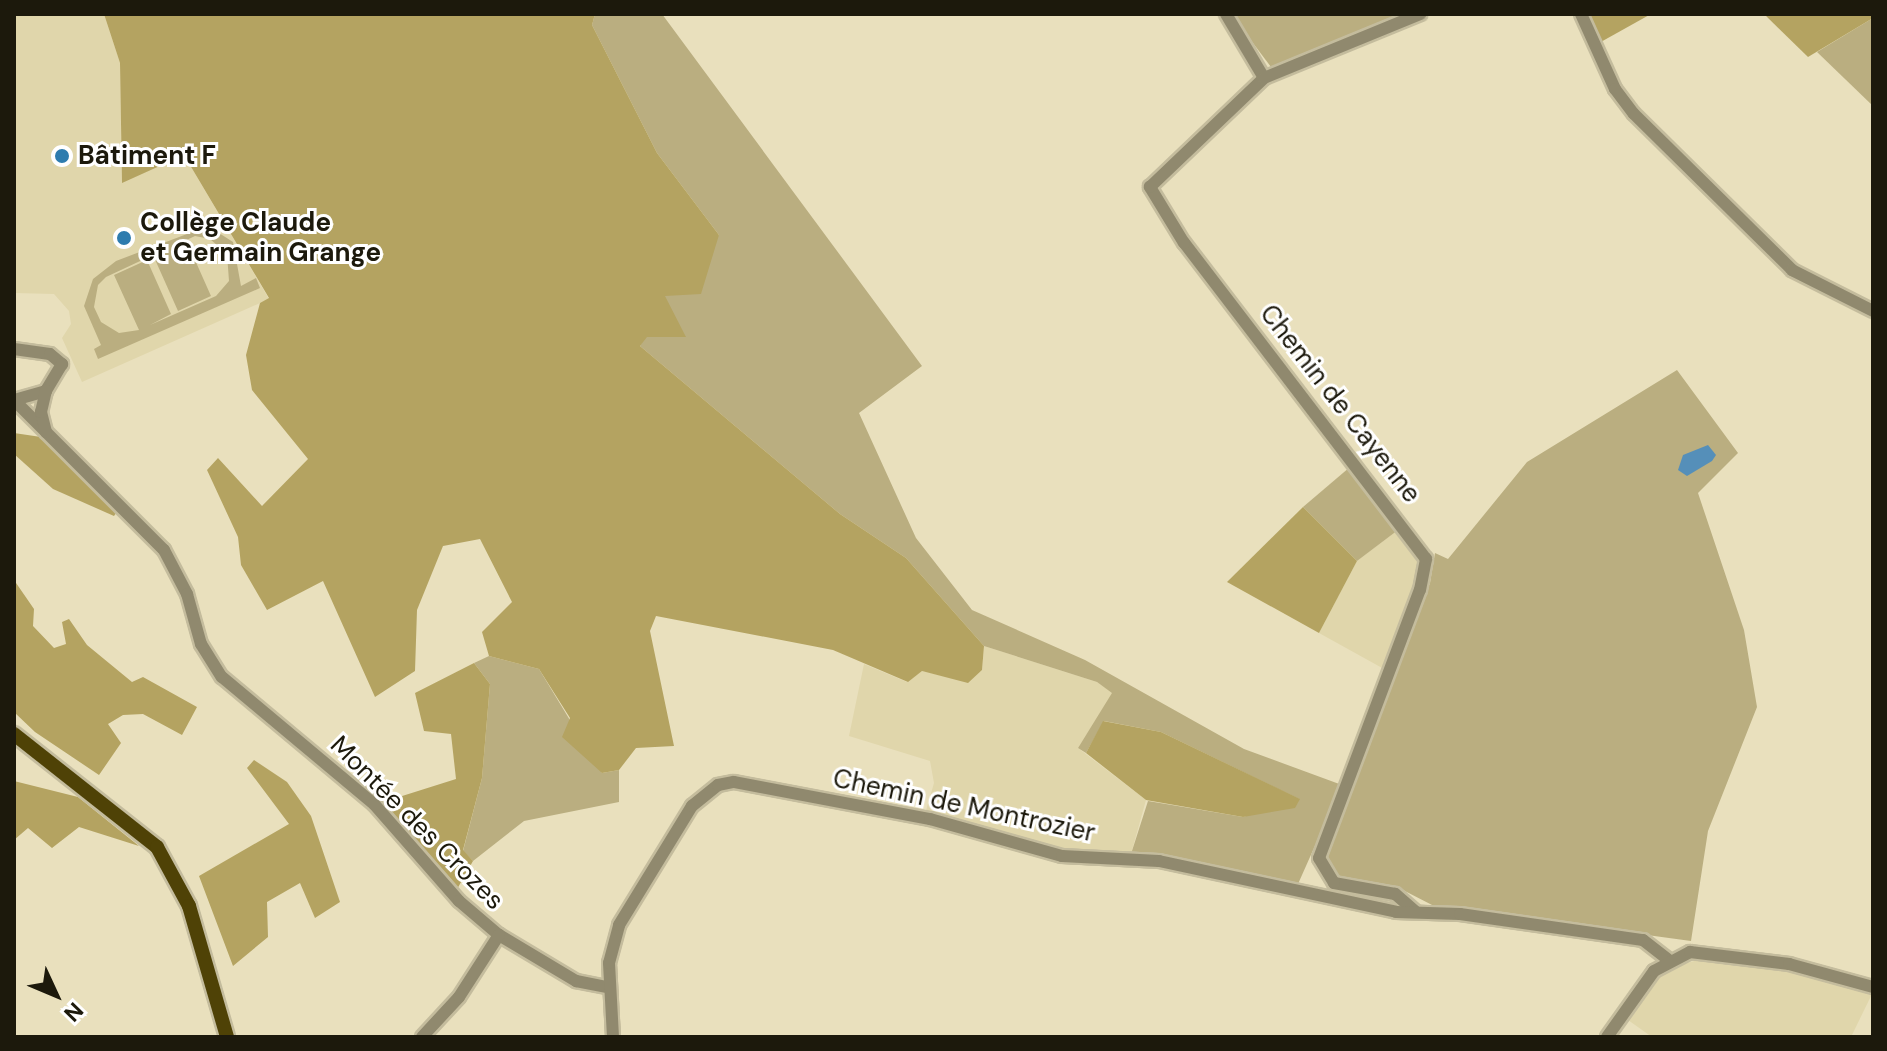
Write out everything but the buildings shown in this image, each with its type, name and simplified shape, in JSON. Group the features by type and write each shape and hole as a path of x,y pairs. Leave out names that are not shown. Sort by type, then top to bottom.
{"main road":[{"path":"14,734 157,847 189,906 227,1037"}],"street":[{"path":"1226,14 1264,78"},
{"name":"Chemin de Cayenne","path":"1416,912 1395,894 1334,883 1319,858 1420,590 1426,559 1184,243 1150,187 1264,78 1420,14"},
{"path":"1581,14 1615,89 1634,114 1792,270 1873,311"},
{"path":"14,349 60,359 60,375 46,391 41,412 47,435"},
{"name":"Montée des Crozes","path":"46,391 14,400 164,550 187,594 201,644 222,677 374,804 459,901 499,935 576,981 608,987"},
{"name":"Chemin de Montrozier","path":"613,1037 608,987 619,925 680,822 704,794 734,782 930,819 1062,856 1159,861 1416,912 1643,940 1667,959"},
{"path":"422,1037 459,997 499,935"},
{"path":"1607,1037 1667,959 1690,952 1736,957 1873,987"}],"shaded area":[{"name":"Collège Claude et Germain Grange","path":"14,14 104,14 120,63 122,182 184,155 269,299 82,382 62,338 71,324 69,311 54,294 14,293"},
{"path":"104,14 595,14 592,25 657,153 719,235 701,294 665,296 686,337 647,337 640,346 840,514 906,558 984,646 982,670 968,683 922,671 908,682 833,650 656,616 650,631 674,746 636,748 619,770 602,773 562,737 570,718 539,669 489,656 482,632 512,602 480,539 443,546 417,610 415,671 375,697 323,581 267,610 241,565 238,537 207,470 218,458 262,506 308,459 252,390 246,355 260,303 269,298 184,155 122,183 120,63"},
{"path":"595,14 662,14 922,366 859,413 916,538 972,610 1085,660 1244,749 1342,785 1298,884 1163,855 1131,854 1148,801 1243,817 1299,799 1161,732 1104,721 1086,753 1078,748 1112,693 1097,682 984,646 906,558 840,514 640,346 665,295 719,235 657,153 592,25"},
{"path":"1231,14 1409,14 1271,67"},
{"path":"1588,14 1651,14 1599,43"},
{"path":"1764,14 1873,14 1873,18 1808,57"},
{"path":"1873,18 1873,106 1817,52"},
{"path":"208,226 233,242 241,286 256,278 260,288 98,359 94,349 101,345 84,306 93,279 116,261","holes":["195,236 210,239 227,254 229,281 216,296 150,325 171,314 147,260 114,275 139,330 119,333 101,322 94,307 98,285 106,277 153,255 178,311 211,296 187,242 174,246"]},
{"path":"1677,370 1738,453 1698,493 1744,630 1757,707 1708,831 1691,941 1434,906 1397,887 1338,880 1325,860 1327,846 1430,583 1435,553 1448,559 1527,462"},
{"path":"14,433 41,437 119,509 114,516 53,489 14,454"},
{"path":"1350,467 1402,527 1357,561 1303,507"},
{"path":"1303,507 1357,561 1319,633 1227,582"},
{"path":"1402,527 1421,568 1384,669 1319,633 1357,561"},
{"path":"14,580 34,609 33,626 54,648 66,644 62,622 69,619 87,645 132,682 143,677 197,707 182,735 143,714 123,715 108,724 121,743 99,775 35,732 14,712"},
{"path":"984,646 1097,682 1113,693 1078,748 1146,800 1131,854 1065,852 925,814 934,783 930,761 849,736 864,664 907,682 922,671 968,682 982,670"},
{"path":"489,656 539,669 602,773 619,770 619,802 524,821 473,861 463,851 482,778 490,684 474,663"},
{"path":"474,663 490,684 482,778 463,850 473,861 456,891 380,803 456,779 451,734 424,731 415,693"},
{"path":"1103,721 1161,732 1300,799 1295,808 1243,817 1146,800 1086,753"},
{"path":"254,760 287,782 311,816 340,902 315,918 300,883 267,902 268,937 233,966 199,876 289,824 247,768"},
{"path":"14,781 78,797 139,846 79,827 52,848 28,828 14,840"},
{"path":"1698,960 1776,968 1872,994 1851,1037 1652,1037 1628,1020 1665,969"}],"water":[{"path":"1708,445 1716,455 1712,461 1687,476 1678,470 1683,455"}],"place":[{"name":"Bâtiment F","path":"62,156"},
{"name":"Collège Claude et Germain Grange","path":"124,238"}]}
